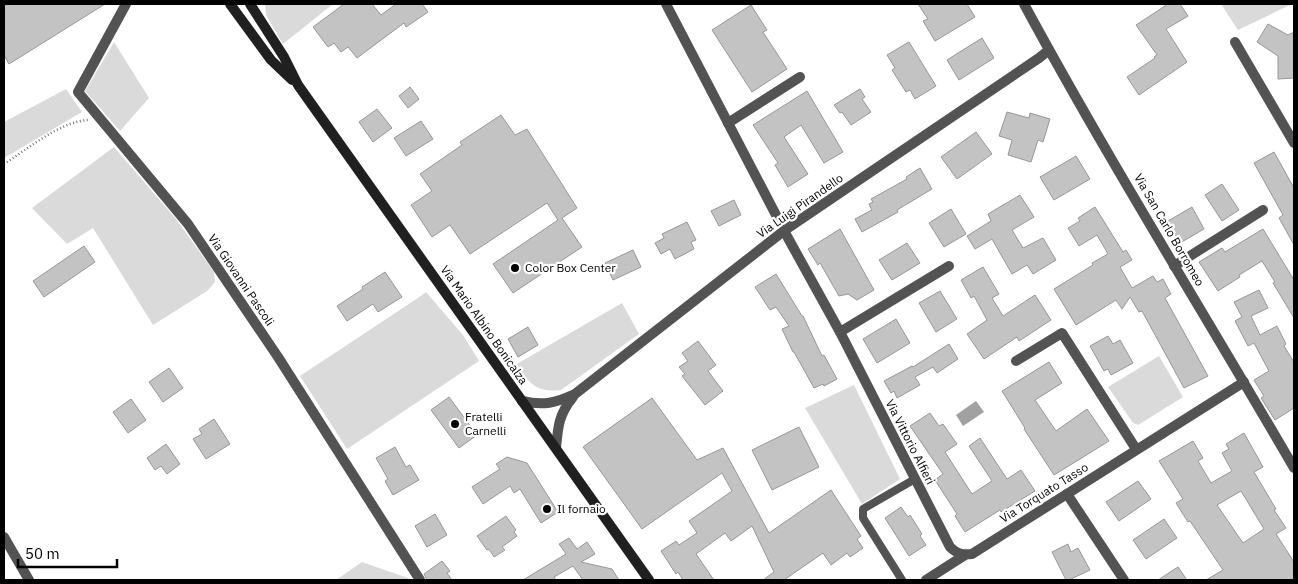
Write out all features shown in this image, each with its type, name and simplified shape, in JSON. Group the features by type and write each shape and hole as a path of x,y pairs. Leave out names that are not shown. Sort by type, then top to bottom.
{"main road":[{"name":"Via Mario Albino Bonicalza","path":"250,4 284,57 298,85 649,580"},
{"path":"259,4 267,30"},
{"name":"Via Mario Albino Bonicalza","path":"233,6 271,60 298,85"}],"street":[{"name":"Via Giovanni Pascoli","path":"126,4 78,92 188,224 278,357 420,580"},
{"name":"Via Vittorio Alfieri","path":"666,4 784,230 840,332 950,547 955,552 965,555"},
{"name":"Via San Carlo Borromeo","path":"1024,4 1174,266 1294,468"},
{"path":"1235,42 1294,143"},
{"name":"Via Luigi Pirandello","path":"556,448 559,420 564,408 575,394 784,230 1049,50"},
{"path":"728,123 800,77"},
{"path":"1174,266 1263,210"},
{"path":"840,332 948,266"},
{"path":"1016,361 1062,334 1136,449"},
{"name":"Via Torquato Tasso","path":"926,580 965,555 972,554 1244,382"},
{"name":"Via Luigi Pirandello","path":"522,401 547,404 575,394"},
{"path":"1067,494 1124,580"},
{"path":"4,537 29,580"}],"lane":[{"path":"902,580 863,518 862,513 863,509 915,479"}],"path":[{"path":"4,164 63,126 81,121 100,120"}],"shaded area":[{"path":"265,4 333,4 283,44 266,15"},
{"path":"1221,4 1292,4 1238,30"},
{"path":"114,42 149,98 120,131 85,91"},
{"path":"66,89 82,112 4,158 4,122"},
{"path":"114,147 176,219 214,272 215,282 207,291 153,325 93,228 67,244 32,208"},
{"path":"426,292 463,335 479,361 347,449 300,376"},
{"path":"622,303 639,334 561,390 552,391 539,388 530,382 515,365"},
{"path":"1159,356 1183,397 1138,425 1133,423 1108,387"},
{"path":"854,385 900,479 862,504 805,408"},
{"path":"976,401 984,412 963,426 956,415"},
{"path":"362,562 408,578 409,580 336,580"}],"building":[{"path":"4,4 105,4 9,64 4,55"},
{"path":"344,4 372,4 381,15 396,4 422,4 428,12 406,27 404,23 357,58 348,47 341,52 334,43 328,47 313,27"},
{"path":"918,4 967,4 975,17 935,41 923,21 928,19"},
{"path":"1168,4 1180,4 1188,16 1166,29 1187,62 1139,95 1127,77 1157,55 1136,25"},
{"path":"751,5 767,30 763,32 787,69 752,92 712,30"},
{"path":"1268,24 1288,35 1294,32 1294,78 1278,79 1278,56 1257,42"},
{"path":"982,38 994,58 959,80 947,60"},
{"path":"909,42 936,86 915,99 910,90 906,92 892,70 895,68 887,55"},
{"path":"410,87 419,99 408,108 399,96"},
{"path":"860,89 865,97 862,99 871,112 851,125 842,112 840,113 834,105"},
{"path":"807,91 843,152 824,163 801,125 784,137 808,174 788,187 775,165 778,163 753,125"},
{"path":"377,109 392,128 373,142 359,122"},
{"path":"1007,112 1029,118 1030,113 1050,119 1043,142 1038,140 1031,162 1008,155 1012,140 999,136"},
{"path":"501,115 515,135 527,129 577,208 562,218 582,247 513,293 493,264 558,220 547,203 470,254 450,225 432,237 411,205 432,191 420,174 462,145 460,142"},
{"path":"421,121 433,139 406,156 394,138"},
{"path":"976,132 992,154 957,179 941,157"},
{"path":"1274,152 1294,188 1294,245 1279,218 1283,215 1254,163"},
{"path":"1076,156 1090,179 1054,200 1040,177"},
{"path":"920,168 932,189 897,210 898,212 862,232 855,219 872,210 869,204 873,202 871,199 907,179 906,177"},
{"path":"1222,184 1239,210 1222,221 1205,195"},
{"path":"1020,195 1034,217 1012,230 1023,248 1043,238 1056,260 1033,274 1027,265 1012,274 992,239 975,249 967,236 991,221 988,214"},
{"path":"734,200 741,215 719,226 711,211"},
{"path":"1095,207 1123,252 1126,250 1132,260 1120,267 1132,288 1153,276 1157,282 1163,279 1171,294 1165,298 1208,376 1184,388 1142,311 1139,312 1130,297 1122,309 1116,300 1076,325 1054,289 1108,254 1097,235 1079,246 1068,228 1080,221 1078,218"},
{"path":"1192,207 1204,229 1180,243 1168,221"},
{"path":"951,209 966,234 944,247 929,223"},
{"path":"687,222 696,240 691,242 694,249 675,259 670,249 661,254 655,243 664,238 662,234"},
{"path":"840,229 874,290 857,300 848,294 839,296 820,263 818,265 808,249"},
{"path":"1263,229 1294,280 1294,318 1262,261 1218,291 1199,262 1222,248 1225,252"},
{"path":"907,243 920,263 892,280 879,260"},
{"path":"84,246 95,262 44,297 33,281"},
{"path":"633,250 641,267 613,280 605,263"},
{"path":"983,267 999,294 992,298 1003,316 1035,295 1051,320 1019,341 1017,337 984,359 967,334 987,320 974,296 971,298 961,280"},
{"path":"385,272 402,297 378,312 373,304 347,321 337,306"},
{"path":"776,274 803,316 822,356 824,355 837,379 824,386 823,384 814,388 782,329 789,326 776,307 770,310 755,287"},
{"path":"1259,290 1268,308 1251,316 1260,335 1277,326 1286,344 1284,346 1294,362 1294,408 1275,420 1261,398 1264,396 1254,380 1269,371 1254,343 1248,346 1235,321 1242,317 1234,302"},
{"path":"940,291 957,319 936,332 919,303"},
{"path":"896,319 910,343 877,363 863,339"},
{"path":"528,327 538,345 518,357 508,339"},
{"path":"1108,336 1113,344 1120,340 1133,363 1111,375 1108,369 1104,371 1090,346"},
{"path":"698,341 716,365 708,371 723,391 705,405 682,376 685,374 679,367 688,361 682,353"},
{"path":"949,344 958,359 937,373 933,367 915,377 920,385 897,398 894,391 891,393 884,381 913,367"},
{"path":"1049,362 1062,383 1035,400 1056,431 1087,409 1109,441 1054,475 1002,391"},
{"path":"169,368 183,388 163,402 149,382"},
{"path":"449,397 477,435 459,448 431,410"},
{"path":"652,398 697,460 723,448 769,533 831,490 861,536 857,539 863,548 850,557 847,553 831,565 823,553 784,580 763,580 774,572 752,526 731,541 725,533 696,554 714,580 683,580 678,572 676,574 661,551 676,541 679,545 697,533 689,521 732,491 722,473 642,529 583,447"},
{"path":"131,399 146,420 128,433 113,412"},
{"path":"930,413 939,426 943,424 957,444 945,452 972,494 992,481 969,446 980,438 1007,479 1021,470 1035,491 965,532 955,516 957,514 935,480 943,474 910,426"},
{"path":"214,419 230,444 206,459 193,439 202,434 199,429"},
{"path":"799,427 819,467 772,490 752,450"},
{"path":"1244,433 1263,467 1254,472 1286,528 1276,534 1294,562 1294,580 1206,580 1223,570 1176,503 1183,499 1159,461 1193,441 1203,458 1198,461 1211,483 1232,471 1222,453 1229,449 1226,444","holes":["1241,491 1264,529 1243,543 1217,505"]},
{"path":"166,444 180,464 167,474 161,466 155,470 147,458"},
{"path":"395,447 406,467 410,465 419,480 393,495 385,481 388,479 376,458"},
{"path":"507,457 527,463 558,512 541,523 520,489 514,493 510,486 483,504 472,487 500,469 496,464"},
{"path":"1138,481 1151,499 1119,521 1106,502"},
{"path":"901,507 908,517 910,515 922,534 920,536 926,545 909,556 885,518"},
{"path":"435,514 447,535 427,547 415,526"},
{"path":"506,516 516,530 514,532 517,536 502,547 505,550 494,557 477,536"},
{"path":"1164,519 1177,538 1146,559 1133,540"},
{"path":"569,538 577,549 587,542 595,554 581,562 612,569 619,580 583,580 573,566 554,577 556,580 523,580 566,554 559,544"},
{"path":"1068,544 1071,552 1078,548 1090,570 1066,580 1052,552"},
{"path":"442,561 450,571 447,573 452,580 427,580 424,574"},
{"path":"1178,567 1187,580 1158,580"}],"place":[{"name":"Color Box Center","path":"515,268"},
{"name":"Fratelli Carnelli","path":"455,424"},
{"name":"Il fornaio","path":"547,509"}]}
